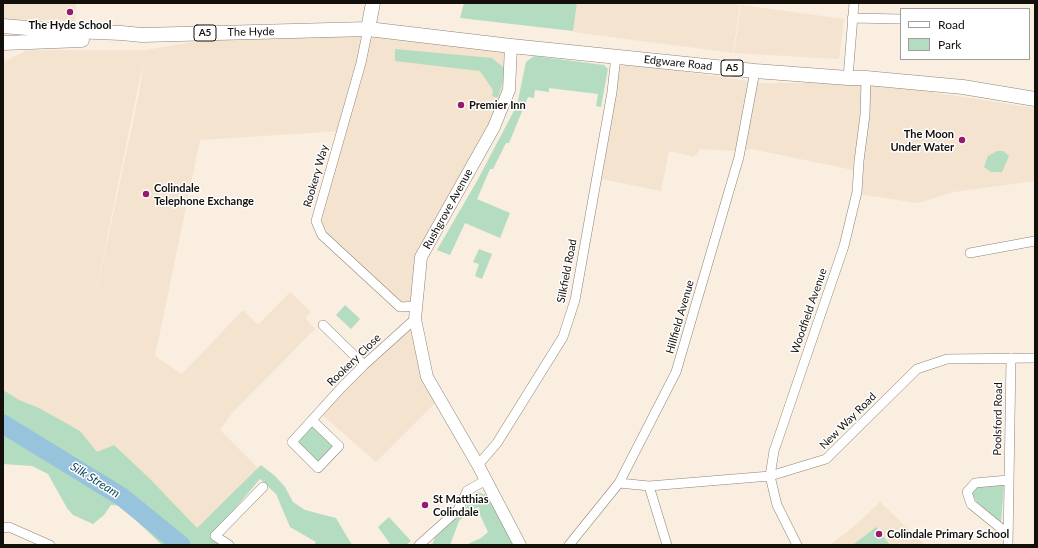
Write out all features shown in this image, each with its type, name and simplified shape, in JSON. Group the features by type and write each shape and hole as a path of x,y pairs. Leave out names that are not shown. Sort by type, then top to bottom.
{"main road":[{"path":"368,30 373,3"},
{"name":"The Hyde","path":"3,26 134,35 368,30"},
{"name":"Edgware Road","path":"368,30 755,71 866,78 963,87 1035,99"},
{"name":"The Hyde","path":"3,42 121,39 134,35"}],"street":[{"path":"848,78 854,3"},
{"path":"852,18 900,19"},
{"name":"Rookery Way","path":"368,30 361,63 316,221 322,235 400,307 416,306"},
{"name":"Rushgrove Avenue","path":"512,46 509,90 494,127 421,257 415,319 427,377 478,465 520,545"},
{"name":"Silkfield Road","path":"478,465 497,443 563,337 576,300 612,92 616,56"},
{"name":"Hillfield Avenue","path":"569,545 619,483 676,372 739,157 755,71"},
{"name":"Woodfield Avenue","path":"797,545 777,505 770,476 774,451 844,246 857,192 859,161 865,115 866,78"},
{"path":"970,253 1035,241"},
{"name":"Rookery Close","path":"312,420 339,446 318,468 292,442 341,388 364,365 415,319"},
{"path":"323,325 364,365"},
{"name":"Poolsford Road","path":"1008,545 1011,358"},
{"name":"New Way Road","path":"619,483 649,486 770,476 826,459 917,369 947,359 1035,358"},
{"path":"419,545 458,510 467,491 486,480"},
{"path":"1008,480 974,483 967,492 971,504 1008,534"},
{"path":"649,486 667,545"},
{"path":"229,545 215,536 263,488"},
{"path":"3,528 10,527 50,545"}],"shaded area":[{"path":"3,3 76,3 75,21 3,19"},
{"path":"577,3 726,3 740,5 733,53 573,32"},
{"path":"741,5 844,19 839,59 734,53"},
{"path":"358,28 512,46 509,89 421,258 415,306 401,307 321,234 316,221 341,131 200,140 155,356 182,374 243,310 258,325 290,292 311,312 305,318 315,329 233,412 220,430 260,470 196,533 3,403 3,62 28,50 146,50 253,32","holes":["144,58 139,94 89,326"]},
{"path":"625,63 761,83 848,83 890,86 1035,108 1035,181 954,192 918,203 857,194 858,171 752,149 733,151 700,149 694,157 669,151 661,191 602,179 619,68"},
{"path":"415,319 439,399 376,462 319,412"},
{"name":"Colindale Primary School","path":"880,502 925,545 830,545 858,523"}],"green space":[{"path":"464,3 577,3 573,31 460,18"},
{"path":"395,49 492,58 504,68 503,81 498,98 492,96 493,90 480,71 395,61"},
{"path":"534,56 604,65 608,69 601,107 596,106 598,94 549,88 549,92 535,90 534,98 528,97 509,143 506,143 493,169 490,169 477,199 510,213 500,238 465,223 450,255 437,250 477,181 517,105 526,62"},
{"path":"997,151 1003,151 1009,156 1002,172 991,172 984,167 988,156"},
{"path":"479,249 492,254 482,279 475,276 479,264 473,262"},
{"path":"345,305 360,319 351,329 336,315"},
{"path":"3,390 19,400 39,408 80,431 97,452 114,445 151,480 197,528 261,465 275,476 285,487 293,502 305,510 336,518 352,545 314,545 316,542 290,527 276,494 260,479 211,537 220,545 162,545 121,506 111,505 104,515 93,524 73,515 67,508 48,474 32,466 3,464"},
{"path":"313,425 335,447 319,464 296,443"},
{"path":"1004,484 1001,523 977,502 971,493 979,485"},
{"path":"477,492 486,495 514,543 511,545 466,545 481,538 488,532 480,515 479,507 468,513 459,521 450,545 432,545 436,535 467,506"},
{"path":"389,517 411,541 406,545 391,545 378,527"},
{"path":"876,527 890,545 853,545"}],"waterway":[{"name":"Silk Stream","path":"3,424 122,497 181,545"}],"place":[{"name":"The Hyde School","path":"70,12"},
{"name":"Premier Inn","path":"461,105"},
{"name":"The Moon Under Water","path":"962,140"},
{"name":"Colindale Telephone Exchange","path":"146,194"},
{"name":"St Matthias Colindale","path":"425,505"},
{"name":"Colindale Primary School","path":"879,534"}]}
